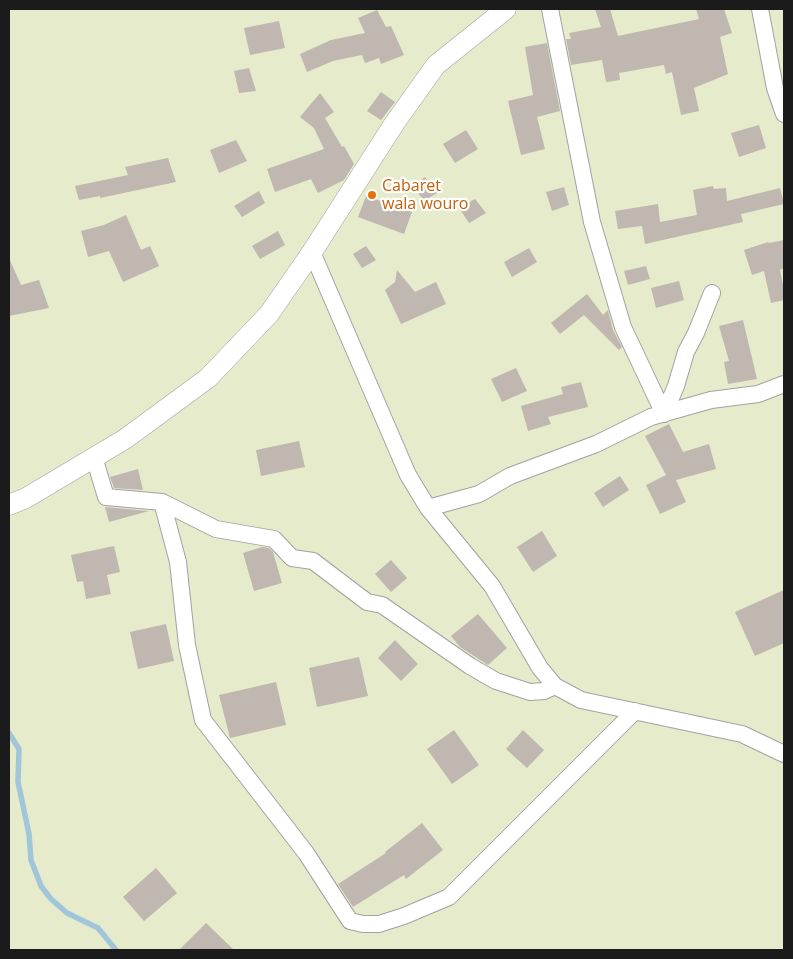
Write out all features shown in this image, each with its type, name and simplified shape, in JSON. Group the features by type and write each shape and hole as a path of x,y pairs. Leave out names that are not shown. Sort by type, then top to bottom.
{"street":[{"path":"9,505 26,498 125,439 208,378 268,314 312,252 394,124 436,65 506,9"},
{"path":"550,9 592,222 623,327 664,414"},
{"path":"760,9 775,88 784,114"},
{"path":"312,252 408,475 428,508 492,586 540,668 555,686 581,700 742,734 784,754"},
{"path":"664,414 676,386 686,352 712,293"},
{"path":"428,508 479,494 510,476 596,444 651,417 711,400 758,394 784,384"},
{"path":"94,457 106,497 162,502 216,528 274,539 292,558 313,561 367,602 382,605 464,662 496,681 530,692 544,691 555,686"},
{"path":"162,502 178,562 187,645 203,720 306,853 350,921 363,924 379,924 404,916 449,897 635,711"}],"green space":[{"path":"9,9 784,9 784,950 9,950"}],"building":[{"path":"595,9 610,9 618,36 699,19 696,9 724,9 732,33 720,37 728,74 694,88 699,111 681,115 672,72 666,74 664,65 619,73 620,80 606,82 602,60 571,65 566,39 571,39 569,33 601,27"},
{"path":"377,10 386,27 391,26 404,55 381,64 379,58 365,63 362,55 333,61 307,72 300,54 331,40 365,33 358,18"},
{"path":"279,21 285,48 250,55 244,28"},
{"path":"547,43 560,111 537,117 545,149 521,155 508,101 533,95 525,47"},
{"path":"249,68 256,91 239,93 234,71"},
{"path":"381,92 395,102 381,120 367,111"},
{"path":"320,93 334,112 325,118 354,164 344,180 318,193 311,179 275,192 267,169 324,149 314,128 300,117"},
{"path":"759,125 766,148 739,157 731,133"},
{"path":"466,130 478,149 455,163 443,144"},
{"path":"236,140 247,161 219,173 210,150"},
{"path":"168,158 176,182 100,198 100,196 79,200 75,186 128,175 125,167"},
{"path":"425,177 437,193 424,201 413,186"},
{"path":"713,186 714,189 726,188 727,201 780,188 784,204 741,214 743,222 645,244 642,226 618,229 615,211 658,204 660,222 697,215 693,190"},
{"path":"564,187 569,205 552,211 546,192"},
{"path":"259,191 265,203 242,217 234,206"},
{"path":"366,196 412,212 404,234 358,217"},
{"path":"475,199 486,213 469,223 459,208"},
{"path":"126,215 141,250 150,246 159,266 123,282 109,251 88,257 81,231 104,225"},
{"path":"278,231 285,245 260,259 252,246"},
{"path":"784,240 784,268 780,270 784,300 771,303 764,271 752,275 744,250 768,242"},
{"path":"366,246 376,260 362,268 353,254"},
{"path":"529,248 537,262 512,277 504,262"},
{"path":"9,258 21,285 39,280 49,308 9,316"},
{"path":"646,266 650,279 628,285 624,271"},
{"path":"397,270 415,292 436,282 446,304 401,324 385,290 395,282"},
{"path":"679,281 684,300 656,308 651,288"},
{"path":"587,294 603,315 608,310 613,330 622,347 619,350 584,315 560,334 551,323"},
{"path":"743,320 757,379 728,384 724,362 729,361 719,326"},
{"path":"516,368 527,391 502,402 491,379"},
{"path":"581,382 588,407 548,417 551,424 528,431 521,406 563,394 561,387"},
{"path":"669,424 683,452 709,444 716,469 676,480 686,502 660,514 646,485 666,475 645,436"},
{"path":"299,441 305,467 261,476 256,450"},
{"path":"138,469 143,490 114,488 110,477"},
{"path":"620,476 629,490 603,507 594,493"},
{"path":"105,507 149,511 109,522"},
{"path":"542,531 557,556 533,572 517,547"},
{"path":"114,546 120,572 107,575 111,594 86,599 83,581 77,582 71,555"},
{"path":"262,547 269,548 273,552 282,583 254,591 243,553"},
{"path":"391,560 407,578 391,592 375,574"},
{"path":"784,590 784,643 755,656 735,612"},
{"path":"478,614 507,648 488,665 460,647 451,636"},
{"path":"166,624 174,661 138,669 130,632"},
{"path":"395,640 418,664 401,681 378,658"},
{"path":"359,657 368,696 317,707 309,668"},
{"path":"276,682 286,725 230,738 219,695"},
{"path":"454,730 479,765 452,784 427,749"},
{"path":"523,730 544,750 527,768 506,749"},
{"path":"422,823 443,850 406,879 404,875 353,907 338,884 386,853"},
{"path":"156,868 177,893 144,921 123,897"},
{"path":"206,923 234,950 179,950"}],"waterway":[{"path":"9,733 19,749 18,782 29,834 31,860 41,886 51,899 67,913 98,928 116,950"}],"place":[{"name":"Cabaret wala wouro","path":"372,195"}]}
